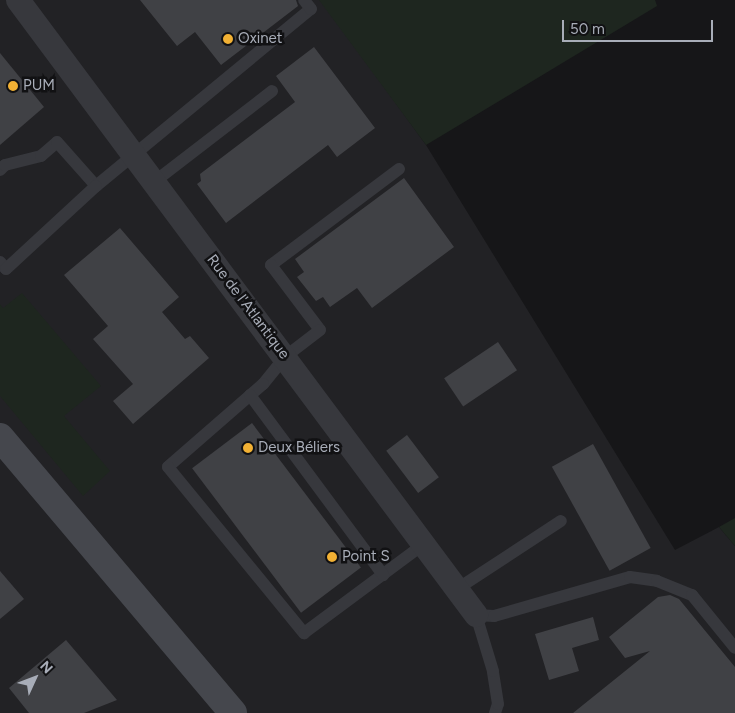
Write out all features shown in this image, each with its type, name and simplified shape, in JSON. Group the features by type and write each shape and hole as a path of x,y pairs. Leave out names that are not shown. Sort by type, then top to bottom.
{"main road":[{"path":"0,438 233,713"}],"street":[{"name":"Rue de l'Atlantique","path":"18,0 425,543 476,615"}],"lane":[{"path":"0,262 6,269 133,154 311,9 304,0"},
{"path":"154,182 272,91"},
{"path":"0,170 5,165 41,156 57,142 96,186"},
{"path":"399,169 270,265 320,330 285,357 250,395 168,467 304,633 425,543"},
{"path":"250,395 382,575"},
{"path":"457,589 561,521"},
{"path":"495,713 498,704 494,671 476,615 494,616 630,577 657,580 692,596 735,648"}],"shaded area":[{"path":"0,0 321,0 426,145 675,550 719,527 735,546 735,713 0,713"},
{"path":"319,0 655,0 657,6 426,145"},
{"path":"22,293 101,386 64,416 110,471 83,496 0,396 0,304 3,308"},
{"path":"735,518 735,546 719,527"}],"building":[{"name":"Oxinet","path":"140,0 296,0 298,6 221,65 195,32 177,46"},
{"path":"314,47 375,128 337,157 328,145 226,223 197,184 201,181 200,174 295,102 276,76"},
{"name":"PUM","path":"0,53 44,107 0,145"},
{"path":"404,178 454,247 372,308 357,288 330,307 323,297 316,301 297,277 304,272 295,259"},
{"path":"120,228 179,297 162,312 185,339 190,336 209,358 133,424 113,401 133,384 93,339 108,326 64,275"},
{"path":"498,342 517,370 463,407 444,378"},
{"path":"252,423 361,568 301,613 192,468"},
{"path":"407,435 439,477 418,493 386,451"},
{"path":"593,444 651,548 610,571 552,467"},
{"path":"0,571 24,599 0,619"},
{"path":"670,595 679,599 735,667 735,713 573,713 650,651 625,658 609,637 658,597"},
{"path":"593,617 599,640 572,648 579,671 549,680 535,634"},
{"path":"66,640 117,700 84,713 29,713 9,688"}],"place":[{"name":"Oxinet","path":"228,39"},
{"name":"PUM","path":"13,86"},
{"name":"Deux Béliers","path":"248,448"},
{"name":"Point S","path":"332,557"}]}
